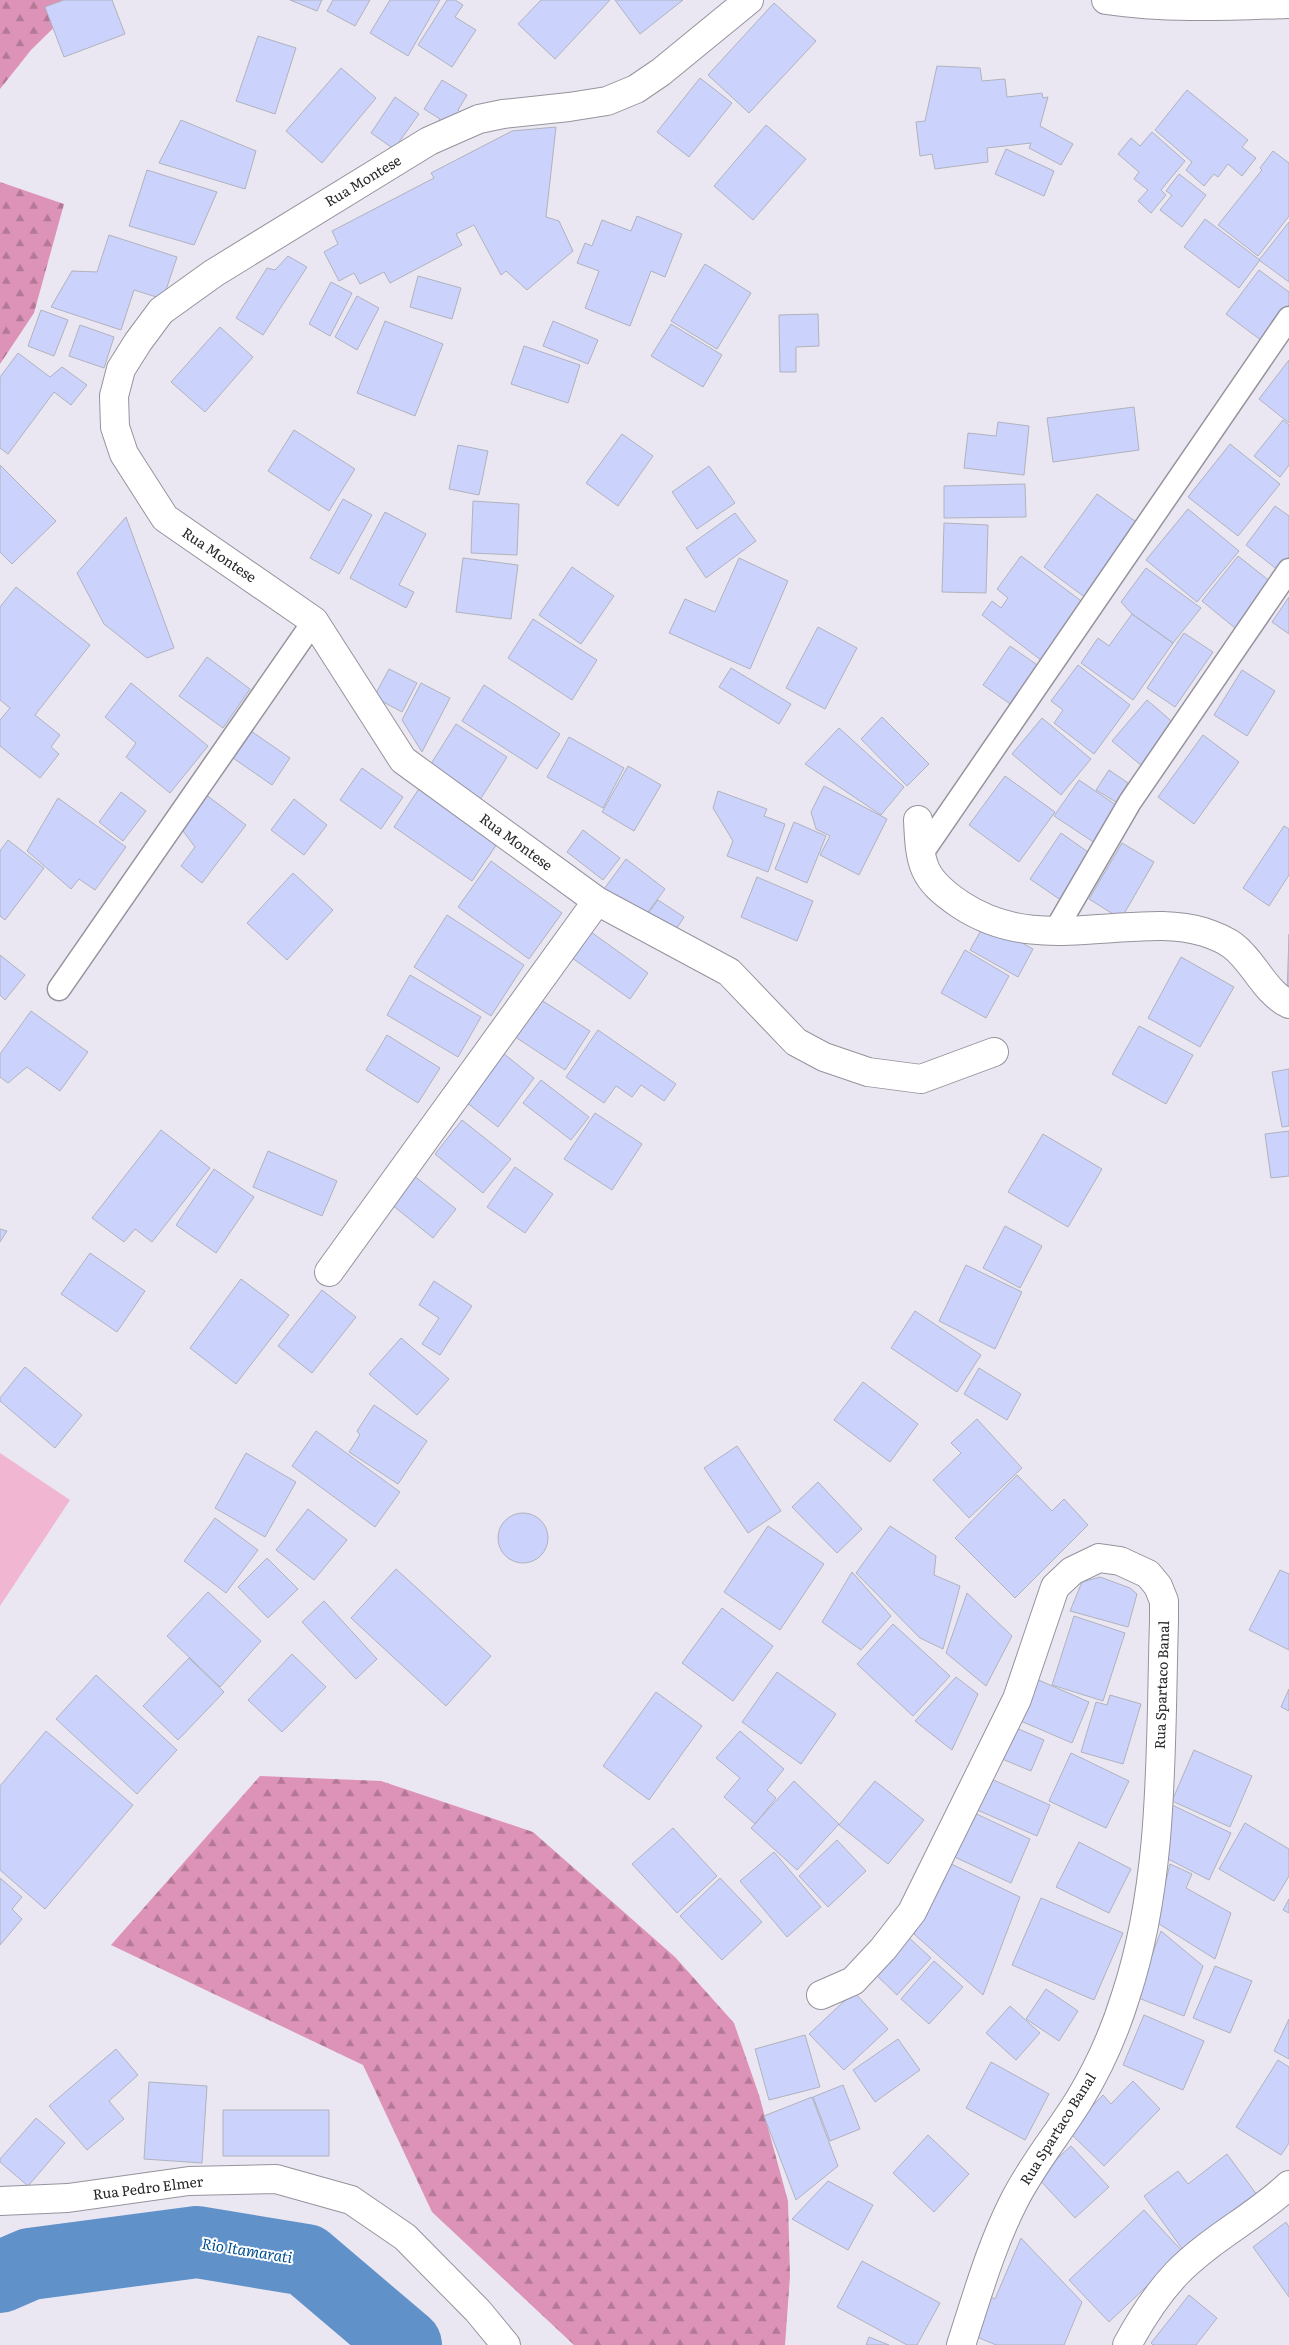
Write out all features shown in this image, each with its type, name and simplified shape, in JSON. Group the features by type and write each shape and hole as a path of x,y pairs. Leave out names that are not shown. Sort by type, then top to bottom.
{"street":[{"name":"Rua Montese","path":"749,0 661,72 636,89 607,101 503,114 480,119 429,141 214,273 161,311 138,342 121,369 114,396 115,426 124,454 165,518 314,621 403,760 597,901 729,972 796,1042 824,1057 868,1072 921,1079 994,1052"},
{"path":"1106,0 1139,5 1196,7 1289,4"},
{"path":"918,820 920,856 925,872 943,893 976,915 1017,930 1055,931 1143,924 1204,932 1231,944 1245,957 1271,990 1289,1004"},
{"path":"329,1272 597,901"},
{"name":"Rua Spartaco Banal","path":"821,1995 853,1980 883,1949 912,1912 1017,1699 1055,1587 1072,1572 1099,1558 1120,1561 1148,1574 1158,1586 1164,1602 1164,1622 1156,1833 1150,1891 1140,1944 1126,1996 1107,2045 1079,2100 1042,2153 1014,2200 990,2256 961,2345"},
{"name":"Rua Pedro Elmer","path":"0,2201 68,2198 189,2180 276,2179 351,2200 405,2237 478,2311 506,2345"},
{"path":"1126,2345 1153,2302 1178,2272 1274,2199 1289,2185"}],"lane":[{"path":"920,856 1289,318"},
{"path":"1055,931 1130,802 1289,570"},
{"path":"59,989 314,621"}],"shaded area":[{"path":"0,1453 70,1500 0,1606"}],"green space":[{"path":"0,0 82,0 31,50 0,89"},
{"path":"0,182 64,204 34,313 0,364"},
{"path":"260,1776 381,1781 533,1832 675,1957 734,2023 759,2095 788,2201 790,2276 785,2345 574,2345 432,2212 363,2065 111,1945"}],"building":[{"path":"64,0 112,0 125,34 64,57 45,7"},
{"path":"290,0 322,0 317,11"},
{"path":"333,0 370,0 355,26 327,11"},
{"path":"390,0 440,0 408,56 370,33"},
{"path":"447,0 455,0 463,5 455,17 476,30 452,67 418,45"},
{"path":"541,0 610,0 555,59 518,24"},
{"path":"615,0 683,0 640,34"},
{"path":"774,3 816,41 749,113 708,75"},
{"path":"258,36 296,48 275,114 236,101"},
{"path":"937,66 980,68 982,81 1005,79 1007,97 1042,93 1043,98 1048,97 1040,126 1073,144 1061,165 1029,148 1031,143 987,148 988,162 935,169 932,154 920,156 916,122 925,121"},
{"path":"341,68 376,98 322,163 286,131"},
{"path":"700,78 732,103 689,157 657,132"},
{"path":"442,80 467,95 458,110 460,112 437,125 440,119 424,109"},
{"path":"1187,90 1248,140 1242,147 1256,158 1242,176 1228,164 1218,177 1214,174 1204,186 1186,170 1192,162 1155,130"},
{"path":"395,97 419,114 394,149 371,133"},
{"path":"181,120 256,151 245,189 159,163"},
{"path":"766,125 806,159 753,220 714,186"},
{"path":"556,127 546,217 559,221 573,251 527,290 506,271 501,275 474,225 456,234 462,245 390,283 384,272 360,284 354,273 339,281 324,252 338,244 332,231 434,178 431,173 512,131"},
{"path":"1152,132 1185,161 1161,190 1166,195 1151,213 1138,201 1148,190 1134,179 1139,172 1118,154 1131,138 1140,146"},
{"path":"1006,149 1054,171 1044,196 995,174"},
{"path":"1273,151 1289,163 1289,216 1258,256 1218,225 1262,170 1260,168"},
{"path":"147,170 217,192 194,245 129,226"},
{"path":"1179,174 1206,195 1182,227 1160,210 1172,195 1166,191"},
{"path":"637,216 682,234 665,277 651,271 630,326 585,308 599,271 577,263 585,243 592,246 602,220 631,231"},
{"path":"1205,219 1260,260 1239,288 1184,247"},
{"path":"1289,222 1289,282 1259,260"},
{"path":"109,235 177,257 163,299 134,290 121,330 51,307 72,271 97,272"},
{"path":"288,256 307,267 263,335 236,318 267,268 275,270"},
{"path":"705,264 751,293 717,349 671,321"},
{"path":"1259,270 1289,292 1289,305 1262,341 1226,314"},
{"path":"418,276 461,288 452,319 410,307"},
{"path":"331,282 352,293 330,336 309,324"},
{"path":"357,296 379,308 357,350 335,337"},
{"path":"41,310 68,320 54,356 28,346"},
{"path":"818,314 819,346 796,347 796,372 780,372 779,315"},
{"path":"385,321 443,344 415,416 357,393"},
{"path":"553,321 598,340 588,364 543,346"},
{"path":"671,324 722,355 703,387 651,356"},
{"path":"80,325 114,337 104,368 69,356"},
{"path":"220,327 253,357 205,412 171,382"},
{"path":"524,346 580,365 568,403 511,384"},
{"path":"18,353 50,377 62,367 87,385 71,405 54,392 8,454 0,448 0,377"},
{"path":"1289,360 1289,423 1259,399"},
{"path":"1134,407 1139,450 1053,462 1047,418"},
{"path":"1283,420 1289,425 1289,465 1280,477 1254,456"},
{"path":"998,422 1029,426 1024,475 964,468 968,433 996,436"},
{"path":"294,430 355,469 329,511 268,471"},
{"path":"622,434 653,456 618,506 586,483"},
{"path":"1230,444 1280,484 1238,536 1188,497"},
{"path":"458,445 488,451 479,495 449,489"},
{"path":"0,465 56,521 12,564 0,552"},
{"path":"709,466 735,503 697,529 672,492"},
{"path":"1025,484 1026,517 944,518 944,486"},
{"path":"1097,494 1139,524 1086,598 1044,567"},
{"path":"343,499 372,515 339,574 310,558"},
{"path":"473,501 519,504 517,555 471,553"},
{"path":"1275,506 1289,516 1289,559 1279,571 1246,545"},
{"path":"1188,509 1239,551 1197,602 1146,560"},
{"path":"385,512 426,534 399,585 414,592 406,608 350,578"},
{"path":"735,513 756,541 706,578 686,548"},
{"path":"126,517 174,648 147,658 104,624 77,573"},
{"path":"944,523 988,525 986,593 942,592"},
{"path":"1021,556 1088,606 1046,664 982,615 992,601 1001,608 1008,598 997,589"},
{"path":"1238,556 1271,582 1235,628 1202,601"},
{"path":"463,558 518,565 511,619 456,612"},
{"path":"739,558 788,581 750,669 669,633 685,599 715,612"},
{"path":"572,567 614,596 581,644 539,615"},
{"path":"1146,568 1201,608 1173,643 1132,614 1121,602"},
{"path":"16,587 90,645 35,715 60,735 51,747 59,754 40,778 0,746 0,720 10,708 0,700 0,607"},
{"path":"1289,597 1289,634 1272,622"},
{"path":"1132,614 1173,643 1133,700 1081,663 1098,638 1109,646"},
{"path":"533,619 597,660 572,700 508,658"},
{"path":"818,627 857,648 825,709 786,688"},
{"path":"1184,633 1213,652 1175,707 1147,688"},
{"path":"1010,646 1043,669 1016,708 983,685"},
{"path":"207,657 250,689 223,728 179,696"},
{"path":"1078,665 1130,705 1094,754 1054,723 1063,710 1051,701"},
{"path":"731,668 791,704 779,724 719,687"},
{"path":"389,669 417,683 402,712 374,697"},
{"path":"1242,670 1275,691 1247,736 1214,715"},
{"path":"131,683 208,746 170,793 126,757 136,743 105,717"},
{"path":"421,683 450,698 422,752 402,720"},
{"path":"484,685 560,734 537,769 462,721"},
{"path":"1147,700 1176,725 1142,766 1112,741"},
{"path":"882,717 929,764 907,786 861,739"},
{"path":"1042,718 1091,759 1061,795 1012,754"},
{"path":"456,724 507,757 478,803 427,770"},
{"path":"839,728 904,787 881,815 805,764"},
{"path":"251,731 290,758 272,785 233,758"},
{"path":"1203,735 1239,762 1194,824 1158,797"},
{"path":"569,737 624,768 603,808 547,777"},
{"path":"628,766 661,785 634,831 602,812"},
{"path":"362,768 403,797 381,829 340,800"},
{"path":"1109,770 1128,783 1116,802 1096,790"},
{"path":"1005,776 1055,812 1019,862 969,825"},
{"path":"1079,780 1122,809 1098,845 1054,816"},
{"path":"824,786 887,819 859,875 820,855 830,836 816,829 811,812"},
{"path":"420,787 499,841 472,881 394,827"},
{"path":"718,791 767,809 764,816 785,824 768,872 727,856 733,841 713,808"},
{"path":"121,792 146,811 123,841 99,822"},
{"path":"205,794 246,825 202,883 181,866 195,847 180,827"},
{"path":"58,798 126,847 95,890 79,879 71,889 27,851"},
{"path":"294,799 327,825 304,855 271,830"},
{"path":"794,822 826,836 807,883 775,869"},
{"path":"1284,826 1289,829 1289,875 1269,906 1243,888"},
{"path":"583,830 620,858 603,880 567,852"},
{"path":"1061,833 1095,857 1065,903 1030,879"},
{"path":"8,840 44,868 5,920 0,916 0,851"},
{"path":"1122,843 1154,862 1121,919 1089,899"},
{"path":"626,859 665,889 643,919 604,889"},
{"path":"491,861 562,913 529,959 458,907"},
{"path":"293,873 333,910 287,960 247,923"},
{"path":"757,877 813,901 797,941 741,917"},
{"path":"658,900 684,917 673,934 646,916"},
{"path":"447,915 524,965 491,1016 414,967"},
{"path":"985,923 1033,949 1018,977 970,950"},
{"path":"591,932 648,973 630,999 572,958"},
{"path":"1289,934 1289,994 1287,994"},
{"path":"965,950 1009,976 986,1018 941,993"},
{"path":"0,955 25,975 5,1000 0,995"},
{"path":"1181,957 1234,987 1200,1047 1148,1018"},
{"path":"410,975 481,1017 458,1057 387,1015"},
{"path":"538,998 590,1031 565,1070 514,1036"},
{"path":"31,1011 88,1052 60,1091 27,1067 8,1083 0,1077 0,1054"},
{"path":"1139,1026 1193,1055 1166,1104 1112,1074"},
{"path":"598,1030 676,1084 664,1101 641,1085 632,1097 616,1086 604,1103 566,1077"},
{"path":"387,1035 440,1068 418,1103 366,1070"},
{"path":"503,1053 534,1078 498,1127 466,1102"},
{"path":"1289,1069 1289,1126 1282,1127 1272,1072"},
{"path":"541,1080 589,1117 571,1140 523,1103"},
{"path":"595,1113 642,1144 612,1190 564,1159"},
{"path":"462,1120 511,1159 483,1193 435,1154"},
{"path":"161,1130 210,1168 152,1242 135,1229 124,1242 92,1218"},
{"path":"1289,1131 1289,1176 1271,1178 1265,1134"},
{"path":"1043,1134 1102,1169 1068,1227 1008,1192"},
{"path":"268,1151 337,1181 322,1216 253,1187"},
{"path":"515,1167 553,1194 525,1233 487,1207"},
{"path":"214,1169 254,1197 216,1253 176,1225"},
{"path":"413,1175 456,1209 433,1238 391,1204"},
{"path":"1005,1226 1042,1246 1020,1288 983,1268"},
{"path":"0,1229 7,1231 0,1242"},
{"path":"90,1253 145,1291 117,1332 61,1294"},
{"path":"966,1265 1022,1292 995,1349 939,1321"},
{"path":"241,1279 289,1315 236,1384 190,1348"},
{"path":"434,1281 472,1306 440,1355 422,1344 439,1318 419,1305"},
{"path":"322,1290 356,1317 312,1373 278,1346"},
{"path":"915,1311 981,1355 957,1392 891,1348"},
{"path":"401,1338 449,1379 417,1415 369,1374"},
{"path":"25,1367 82,1415 55,1448 0,1401 0,1398"},
{"path":"979,1368 1021,1394 1007,1420 964,1394"},
{"path":"863,1382 918,1424 890,1462 834,1420"},
{"path":"374,1405 427,1441 398,1484 349,1452 360,1435 357,1431"},
{"path":"977,1419 1022,1468 969,1518 933,1480 961,1453 951,1443"},
{"path":"316,1431 400,1492 375,1527 292,1466"},
{"path":"737,1446 781,1511 748,1533 704,1468"},
{"path":"246,1453 296,1482 265,1537 215,1508"},
{"path":"1017,1475 1052,1511 1064,1499 1088,1525 1015,1598 955,1538"},
{"path":"818,1482 862,1529 837,1553 792,1507"},
{"path":"308,1509 347,1540 314,1580 276,1550"},
{"path":"523,1513 532,1515 543,1524 548,1538 546,1547 537,1558 523,1563 514,1561 503,1552 498,1538 500,1529 509,1518"},
{"path":"215,1518 258,1550 226,1593 184,1561"},
{"path":"768,1526 824,1564 780,1630 724,1592"},
{"path":"890,1526 936,1556 934,1575 960,1586 943,1649 920,1638 856,1573"},
{"path":"267,1558 298,1589 268,1618 238,1587"},
{"path":"396,1569 491,1656 446,1706 351,1618"},
{"path":"1280,1570 1289,1574 1289,1650 1249,1630"},
{"path":"852,1572 891,1616 861,1650 822,1622"},
{"path":"1100,1577 1130,1588 1137,1594 1128,1627 1070,1611 1082,1582"},
{"path":"208,1592 261,1641 220,1687 167,1636"},
{"path":"967,1593 1012,1636 986,1686 946,1653"},
{"path":"324,1601 377,1659 356,1679 302,1622"},
{"path":"722,1608 773,1646 733,1701 682,1663"},
{"path":"1074,1616 1125,1633 1103,1701 1052,1685"},
{"path":"893,1624 950,1676 913,1716 857,1664"},
{"path":"292,1654 326,1687 282,1732 248,1700"},
{"path":"189,1658 224,1692 178,1740 143,1706"},
{"path":"777,1672 836,1714 801,1764 742,1722"},
{"path":"96,1675 177,1750 137,1794 56,1719"},
{"path":"956,1677 978,1694 952,1750 915,1721"},
{"path":"1034,1678 1089,1702 1072,1743 1016,1719"},
{"path":"1289,1689 1289,1711 1281,1707"},
{"path":"656,1692 702,1726 649,1800 603,1766"},
{"path":"1110,1695 1141,1704 1123,1764 1081,1752 1096,1702 1107,1705"},
{"path":"1007,1724 1044,1740 1031,1771 995,1756"},
{"path":"46,1731 133,1805 45,1909 0,1870 0,1786"},
{"path":"740,1731 784,1769 767,1790 776,1798 755,1824 724,1797 740,1778 716,1758"},
{"path":"1194,1750 1252,1776 1230,1827 1172,1801"},
{"path":"1071,1753 1129,1781 1106,1828 1049,1801"},
{"path":"989,1778 1050,1805 1037,1836 975,1809"},
{"path":"794,1781 839,1824 797,1870 751,1828"},
{"path":"875,1781 924,1820 888,1864 839,1825"},
{"path":"1170,1804 1231,1833 1209,1880 1166,1858"},
{"path":"968,1810 1030,1839 1011,1883 948,1854"},
{"path":"1245,1823 1289,1849 1289,1876 1274,1901 1219,1869"},
{"path":"673,1828 717,1876 677,1913 632,1864"},
{"path":"837,1840 866,1871 828,1907 799,1876"},
{"path":"1079,1842 1131,1869 1109,1913 1056,1887"},
{"path":"774,1852 821,1907 787,1937 740,1881"},
{"path":"947,1862 1020,1897 983,1995 914,1934"},
{"path":"1170,1864 1192,1874 1186,1888 1231,1913 1215,1959 1156,1922"},
{"path":"0,1878 22,1897 12,1909 22,1919 0,1945"},
{"path":"720,1878 762,1922 722,1960 680,1916"},
{"path":"1041,1898 1123,1933 1094,2000 1012,1965"},
{"path":"1289,1899 1289,1913 1283,1910"},
{"path":"1161,1931 1203,1966 1184,2016 1136,1997"},
{"path":"906,1935 931,1958 897,1995 872,1971"},
{"path":"934,1961 963,1987 929,2024 901,1999"},
{"path":"1215,1966 1252,1981 1230,2033 1193,2018"},
{"path":"1046,1989 1078,2011 1059,2041 1026,2019"},
{"path":"854,1992 888,2029 844,2070 809,2034"},
{"path":"1010,2006 1040,2033 1016,2060 986,2033"},
{"path":"1144,2015 1204,2041 1183,2090 1123,2065"},
{"path":"1289,2019 1289,2059 1274,2051"},
{"path":"805,2035 820,2087 769,2100 755,2049"},
{"path":"898,2039 920,2070 875,2102 853,2070"},
{"path":"116,2049 138,2075 109,2101 124,2119 87,2150 49,2106"},
{"path":"1278,2060 1289,2067 1289,2143 1281,2155 1236,2127"},
{"path":"991,2062 1049,2094 1025,2140 966,2108"},
{"path":"1133,2081 1160,2109 1104,2166 1068,2131 1103,2095 1111,2104"},
{"path":"149,2082 207,2086 202,2163 144,2159"},
{"path":"843,2085 860,2129 830,2141 813,2097"},
{"path":"812,2097 838,2166 796,2200 764,2116"},
{"path":"223,2110 329,2110 329,2156 223,2156"},
{"path":"36,2118 65,2143 28,2186 0,2162 0,2159"},
{"path":"928,2135 969,2174 934,2212 893,2173"},
{"path":"1071,2146 1109,2187 1075,2218 1037,2177"},
{"path":"1227,2154 1257,2195 1183,2250 1144,2196 1178,2171 1188,2184"},
{"path":"828,2181 873,2205 848,2250 792,2219"},
{"path":"1144,2210 1183,2252 1109,2322 1069,2280"},
{"path":"1286,2222 1289,2227 1289,2297 1253,2247"},
{"path":"1021,2238 1082,2302 1064,2345 996,2345 970,2334 986,2295 995,2299"},
{"path":"862,2261 940,2303 917,2345 907,2345 837,2307"},
{"path":"1189,2295 1217,2318 1196,2345 1153,2345 1151,2343"},
{"path":"869,2337 889,2345 866,2345"}],"waterway":[{"name":"Rio Itamarati","path":"0,2277 30,2264 197,2242 306,2260 406,2345"}]}
